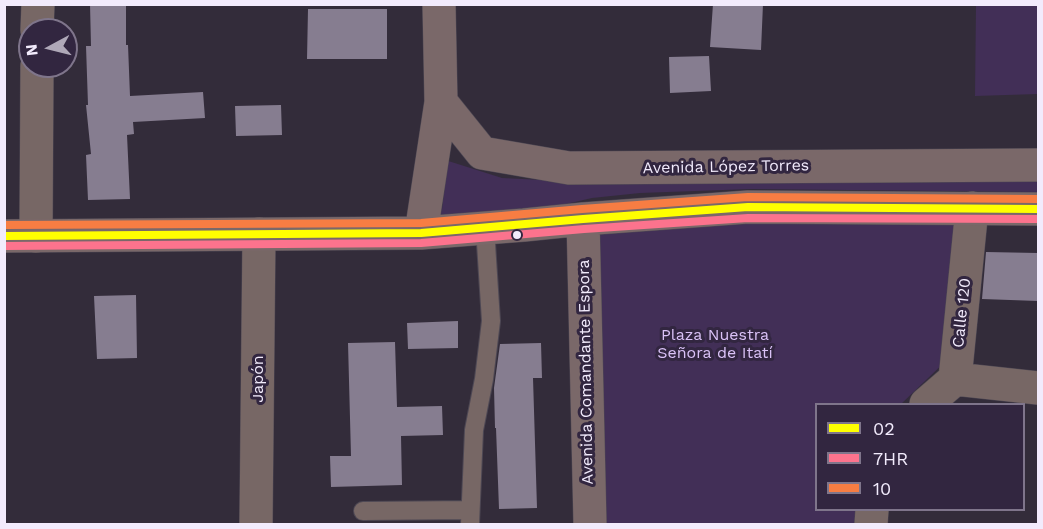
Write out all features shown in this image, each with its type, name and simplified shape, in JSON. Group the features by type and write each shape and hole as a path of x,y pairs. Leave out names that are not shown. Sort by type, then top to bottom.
{"main road":[{"path":"422,233 441,102 439,4"},
{"name":"Avenida López Torres","path":"441,102 482,153 569,168 1038,165"},
{"path":"20,236 422,233 748,207 1038,209"},
{"name":"Avenida Comandante Espora","path":"583,219 590,525"}],"street":[{"path":"20,236 36,78"},
{"name":"Calle 120","path":"955,379 972,208"},
{"name":"Japón","path":"256,525 259,234"},
{"path":"928,403 955,379 1038,388"}],"lane":[{"path":"363,511 470,517 474,430 484,379 491,321 485,228"}],"green space":[{"path":"976,5 1038,5 1038,94 975,96"},
{"path":"442,159 502,178 543,180 601,178 1038,179 1038,192 751,189 640,193 592,198 540,210 431,225 442,209 445,185"},
{"name":"Plaza Nuestra Señora de Itatí","path":"958,214 951,356 902,403 815,403 815,511 861,511 860,524 601,524 595,231"}],"building":[{"path":"90,4 126,4 130,96 203,92 205,118 133,122 134,134 127,135 130,199 88,200 86,155 91,154 86,105 88,105 86,46 91,46"},
{"path":"713,4 763,4 761,50 710,47"},
{"path":"308,9 387,9 387,59 307,59"},
{"path":"709,56 711,91 670,93 669,57"},
{"path":"281,105 282,135 236,136 235,106"},
{"path":"986,252 1038,253 1038,301 982,299"},
{"path":"136,295 137,358 97,359 94,296"},
{"path":"458,321 458,348 408,349 407,323"},
{"path":"395,342 397,407 442,406 443,435 401,436 402,485 331,487 330,456 351,456 348,343"},
{"path":"541,343 542,378 533,378 537,508 499,509 494,388 500,344"}],"transit line":[{"name":"10","path":"4,225 421,223 748,197 1038,199"},
{"name":"02","path":"4,236 421,233 748,207 1038,209"},
{"name":"7HR","path":"4,246 421,243 748,218 1038,219"}]}
